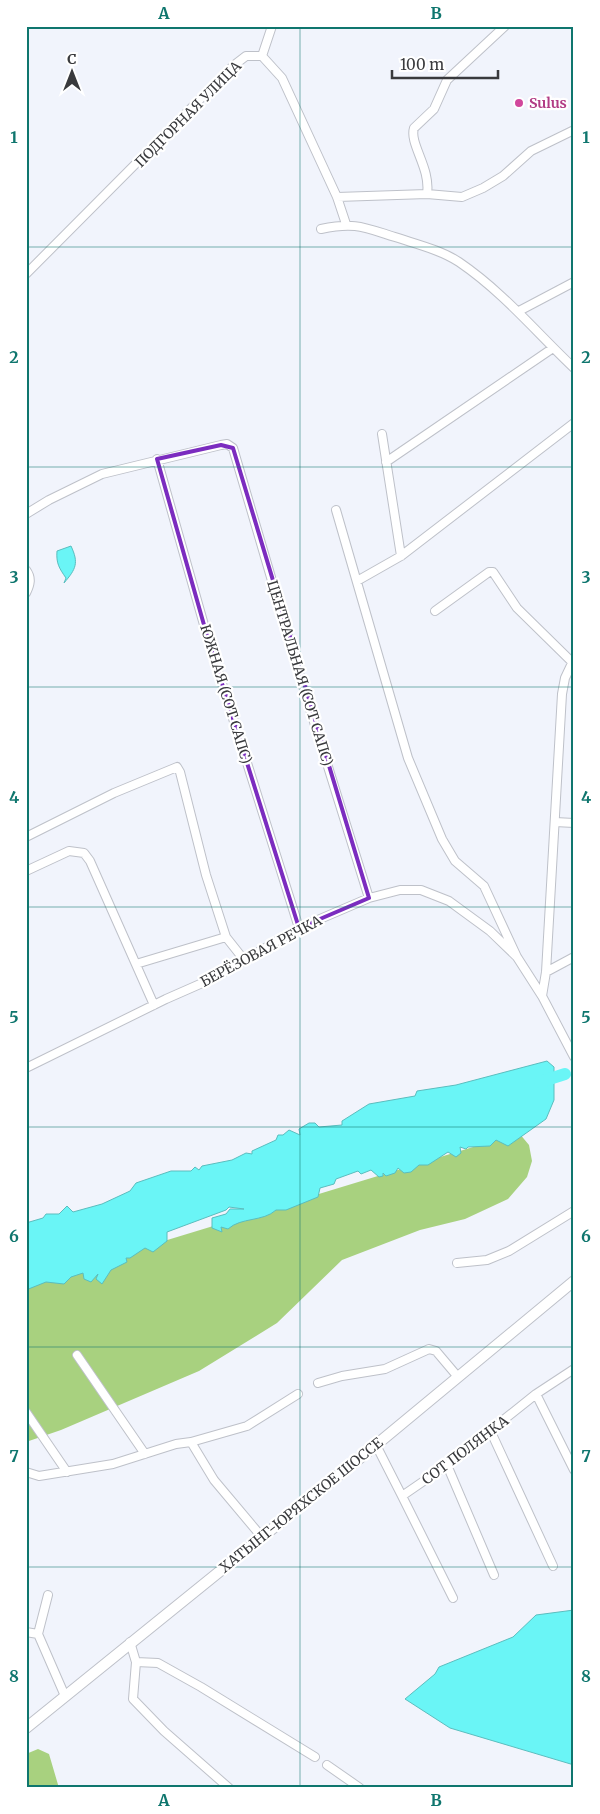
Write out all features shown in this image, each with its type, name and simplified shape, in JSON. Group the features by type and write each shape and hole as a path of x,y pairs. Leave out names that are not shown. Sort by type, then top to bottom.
{"main road":[{"name":"ХАТЫНГ-ЮРЯХСКОЕ ШОССЕ","path":"26,1728 261,1536 376,1445 574,1281"}],"street":[{"path":"272,26 262,56 282,78 337,197 346,224"},
{"path":"427,194 426,168 414,139 414,128 434,109 447,80 505,26"},
{"name":"ПОДГОРНАЯ УЛИЦА","path":"26,274 233,66 246,56 262,56"},
{"path":"337,197 427,194 462,197 483,188 521,162 532,151 574,130"},
{"path":"322,229 346,224 360,226 412,242 458,261 519,311 574,368"},
{"path":"519,311 574,282"},
{"path":"386,462 553,348"},
{"path":"357,581 401,556 574,423"},
{"path":"382,434 401,556"},
{"name":"ЦЕНТРАЛЬНАЯ (СОТ САПС)","path":"157,459 220,445 227,444 233,448 305,693 370,898"},
{"path":"26,514 49,500 102,474 157,459"},
{"name":"ЮЖНАЯ (СОТ САПС)","path":"157,459 206,630 299,928"},
{"path":"336,510 408,758 438,830 456,861 476,877 490,896 517,957 542,996 574,1057"},
{"path":"26,570 30,584 26,593"},
{"path":"435,612 489,572 493,572 517,608 573,661 562,694 546,972 542,996"},
{"path":"26,837 114,793 177,767 180,772 206,875 226,937 245,961"},
{"path":"555,822 574,823"},
{"path":"26,871 69,850 77,850 84,853 90,861 154,1005"},
{"name":"БЕРЁЗОВАЯ РЕЧКА","path":"26,1068 154,1005 216,977 299,928 370,898 400,890 421,890 448,901 490,931 517,957"},
{"path":"136,964 226,937"},
{"path":"546,972 574,957"},
{"path":"457,1263 487,1260 509,1251 574,1211"},
{"path":"318,1383 342,1376 385,1369 429,1349 436,1352 458,1377"},
{"path":"77,1355 145,1454"},
{"name":"СОТ ПОЛЯНКА","path":"402,1496 491,1432 536,1394 574,1369"},
{"path":"26,1472 39,1476 112,1464 176,1444 191,1442 246,1426 298,1394"},
{"path":"536,1394 574,1470"},
{"path":"26,1412 67,1472"},
{"path":"491,1432 553,1566"},
{"path":"191,1442 214,1480 261,1536"},
{"path":"376,1445 453,1598"},
{"path":"447,1465 494,1575"},
{"path":"48,1596 38,1634 65,1696"},
{"path":"26,1632 38,1634"},
{"path":"130,1642 136,1662 133,1699 164,1731 229,1788"},
{"path":"136,1662 158,1663 242,1711 315,1757"},
{"path":"327,1765 360,1788"}],"highlighted area":[{"path":"221,445 233,448 369,898 299,928 208,639 157,459"}],"green space":[{"path":"519,1133 529,1145 532,1161 527,1177 508,1199 465,1219 420,1230 342,1260 277,1323 199,1371 61,1430 26,1442 26,1283"},
{"path":"38,1749 49,1754 59,1788 26,1788 26,1754"}],"water":[{"path":"71,546 75,557 75,566 64,583 66,578 61,571 57,559 57,551"},
{"path":"547,1061 554,1067 554,1100 546,1119 508,1146 496,1140 490,1146 468,1147 466,1149 460,1147 461,1153 456,1157 448,1152 428,1165 419,1165 411,1172 404,1173 398,1168 395,1173 386,1176 383,1173 383,1176 379,1177 371,1170 361,1174 358,1171 336,1179 334,1184 320,1188 318,1197 286,1210 276,1210 271,1214 233,1225 228,1229 221,1227 222,1232 212,1228 212,1218 226,1214 230,1209 244,1209 229,1207 226,1210 167,1232 167,1241 153,1252 145,1248 130,1258 126,1258 127,1262 111,1270 102,1284 96,1279 98,1274 91,1282 84,1279 83,1273 71,1277 64,1284 46,1282 26,1290 26,1223 43,1218 46,1214 59,1214 67,1206 73,1212 102,1204 130,1191 136,1183 171,1171 191,1171 195,1167 199,1170 202,1166 232,1160 246,1153 252,1154 252,1151 276,1140 278,1135 283,1135 289,1130 300,1135 299,1129 309,1123 315,1123 319,1127 342,1125 342,1121 369,1104 415,1096 417,1091 456,1085"},
{"path":"574,1610 574,1765 450,1728 405,1699 435,1674 439,1667 513,1637 536,1615"}],"waterway":[{"path":"540,1082 565,1074"}],"place":[{"name":"Sulus","path":"519,103"}]}
